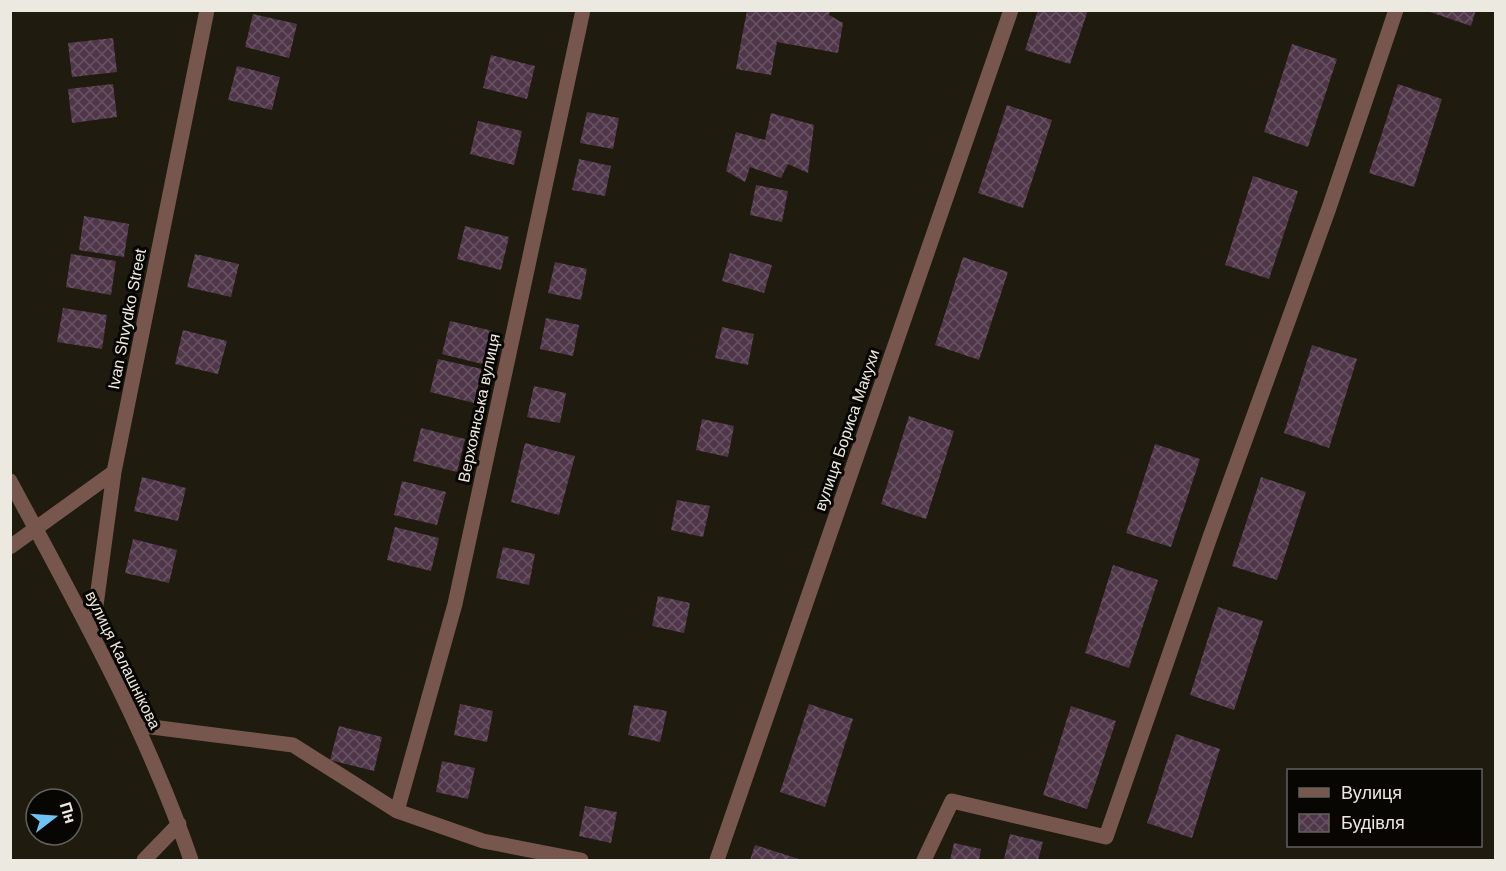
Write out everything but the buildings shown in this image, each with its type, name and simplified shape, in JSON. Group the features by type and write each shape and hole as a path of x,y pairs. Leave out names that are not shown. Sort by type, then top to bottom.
{"street":[{"name":"Ivan Shvydko Street","path":"92,635 114,472 207,10"},
{"name":"Верхоянська вулиця","path":"397,810 455,604 583,10"},
{"name":"вулиця Бориса Макухи","path":"717,861 1011,10"},
{"path":"924,861 952,801 1106,837 1210,537 1329,208 1396,10"},
{"path":"10,547 114,472"},
{"name":"вулиця Калашнікова","path":"10,481 92,635 136,725 179,824 191,861"},
{"path":"136,725 293,745 397,810 483,841 580,861"},
{"path":"144,861 179,824"}]}
